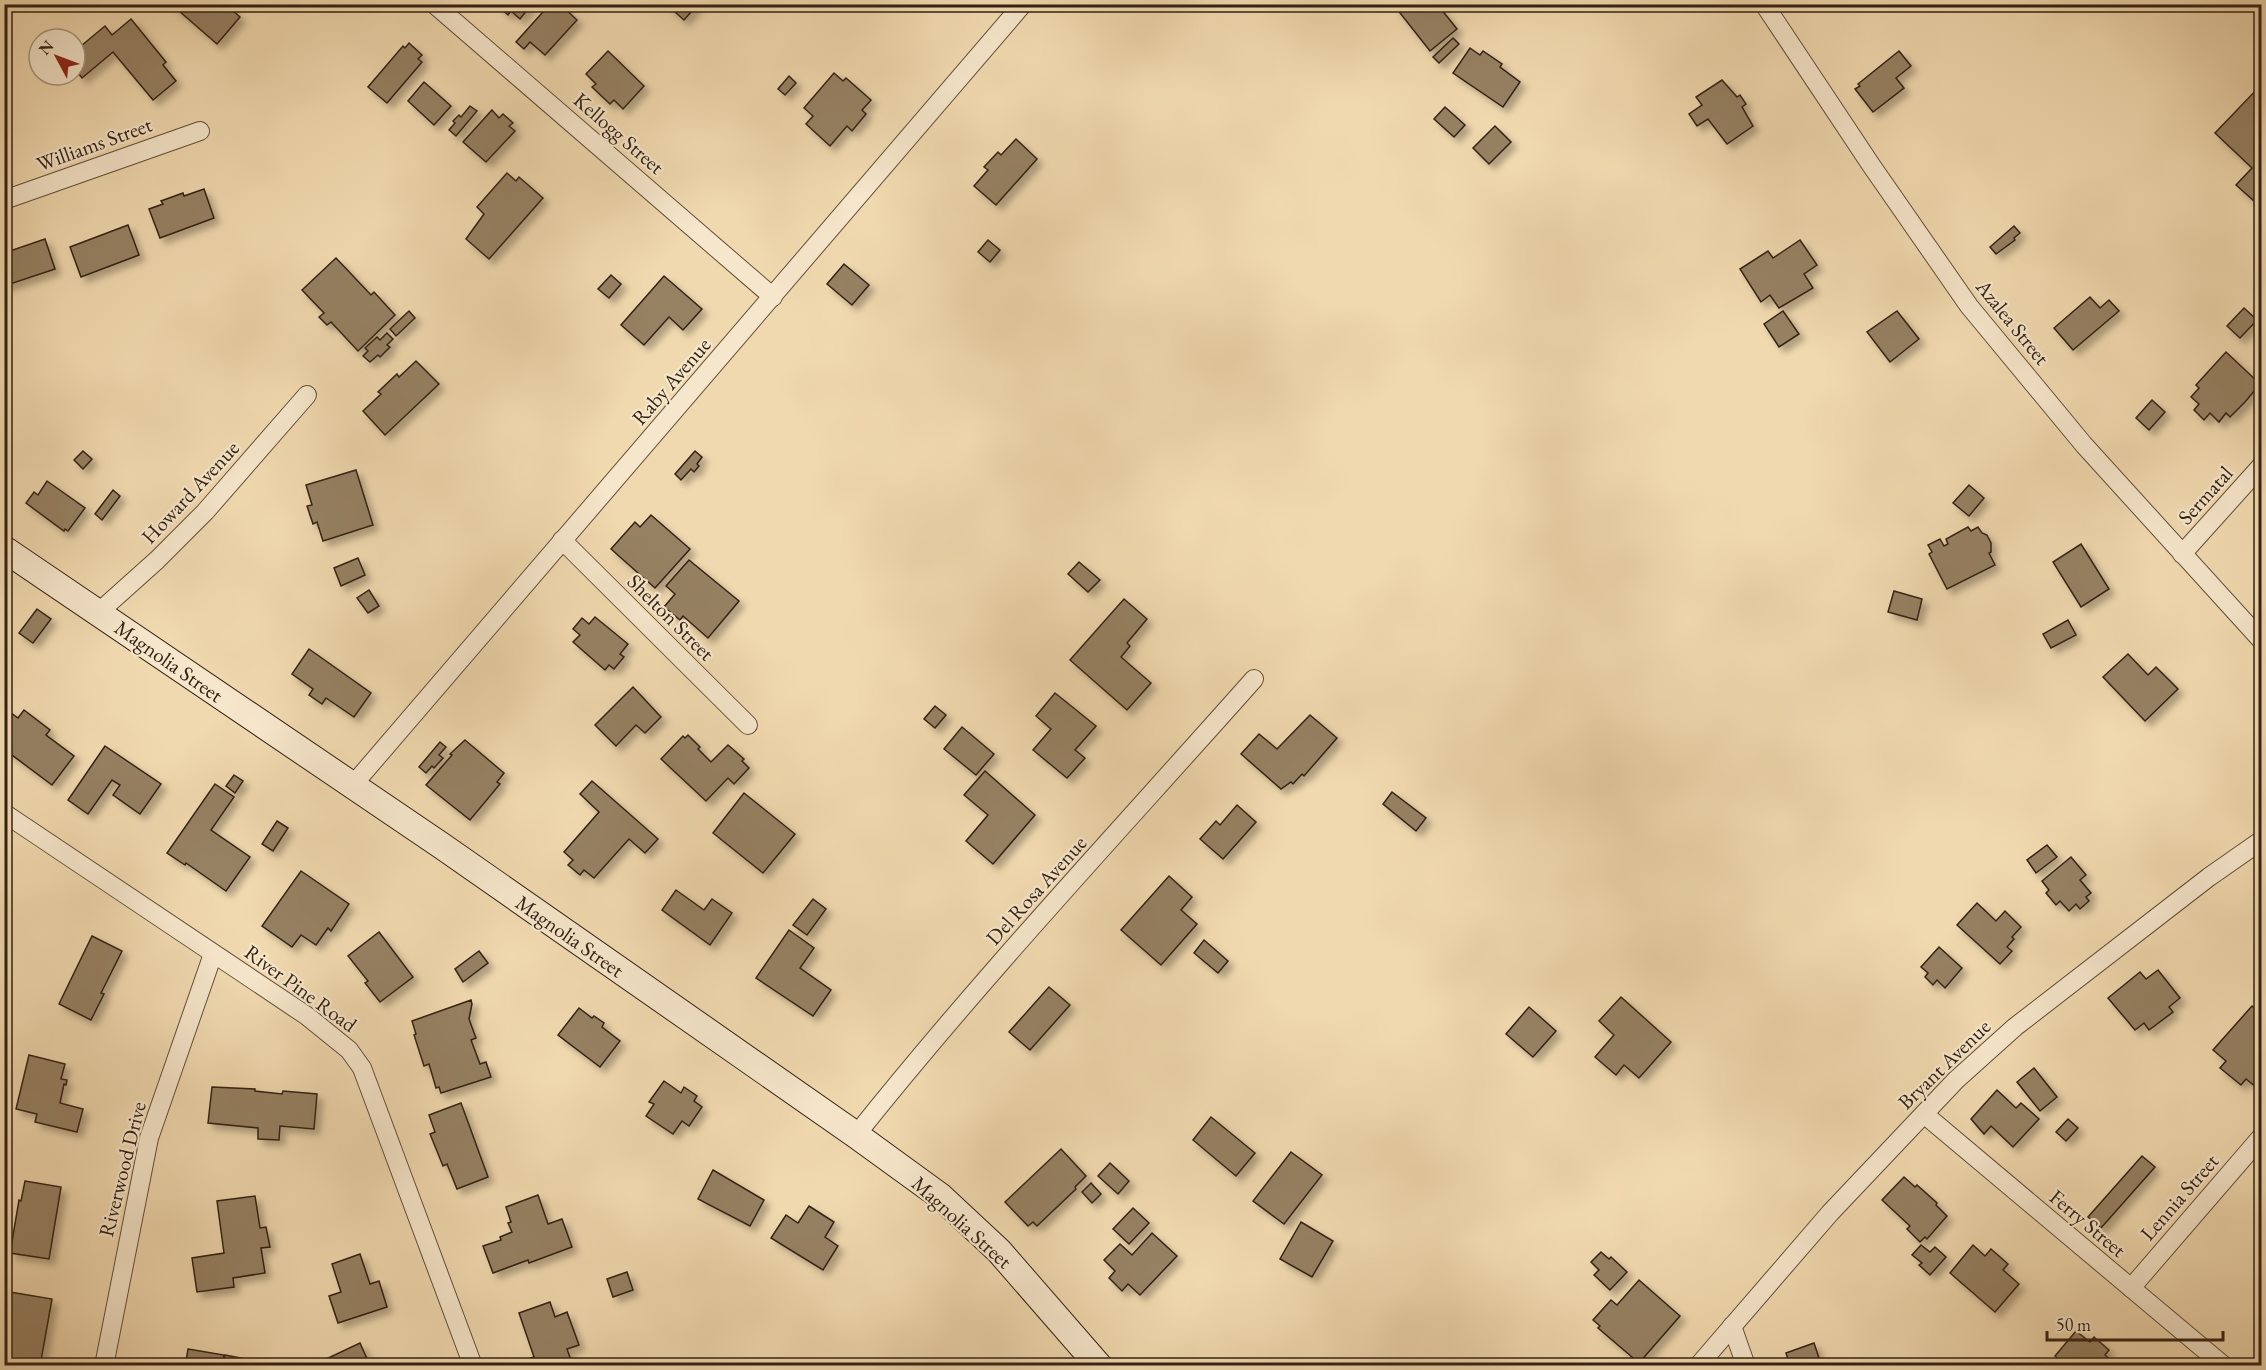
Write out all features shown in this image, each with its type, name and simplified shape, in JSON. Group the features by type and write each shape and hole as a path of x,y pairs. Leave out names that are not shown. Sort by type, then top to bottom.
{"street":[{"name":"Kellogg Street","path":"434,4 773,297"},
{"name":"Raby Avenue","path":"352,786 1023,4"},
{"name":"Azalea Street","path":"1772,8 1871,165 1969,306 2084,445 2262,641"},
{"name":"Williams Street","path":"4,200 200,131"},
{"name":"Howard Avenue","path":"99,612 158,560 205,512 308,396"},
{"name":"Sermatal","path":"2182,554 2262,465"},
{"name":"Shelton Street","path":"562,540 748,725"},
{"name":"Magnolia Street","path":"4,549 451,853 940,1196 999,1251 1099,1365"},
{"name":"Del Rosa Avenue","path":"856,1135 922,1052 1254,679"},
{"name":"River Pine Road","path":"4,813 307,1016 349,1050 362,1068 473,1365"},
{"name":"Bryant Avenue","path":"1698,1365 1830,1213 1956,1080 2015,1027 2262,840"},
{"name":"Riverwood Drive","path":"104,1365 149,1138 213,954"},
{"name":"Ferry Street","path":"1924,1114 2224,1365"},
{"name":"Lennia Street","path":"2131,1288 2262,1136"},
{"path":"1732,1326 1746,1365"}],"building":[{"path":"171,4 233,4 230,8 240,17 217,44"},
{"path":"496,4 532,4 520,19 511,11 508,15"},
{"path":"550,4 560,4 577,20 545,55 530,42 524,49 516,42"},
{"path":"666,4 698,4 684,20"},
{"path":"1393,4 1437,4 1457,29 1430,51"},
{"path":"131,19 166,62 163,65 176,81 153,100 113,52 87,74 87,41 105,26 112,35"},
{"path":"1453,38 1459,44 1439,63 1433,57"},
{"path":"409,43 422,55 418,59 422,62 387,103 368,87 403,46 405,48"},
{"path":"1470,48 1480,55 1483,51 1502,64 1500,67 1520,82 1503,107 1453,73"},
{"path":"608,51 644,86 623,109 614,100 610,104 592,87 596,84 586,74"},
{"path":"1899,51 1911,66 1896,78 1904,88 1873,112 1855,89 1860,86 1858,84"},
{"path":"834,73 843,81 846,78 871,100 862,110 866,114 852,131 847,126 830,146 806,124 813,116 804,108"},
{"path":"789,76 796,83 785,95 778,89"},
{"path":"1722,80 1737,97 1740,95 1746,104 1742,107 1753,126 1727,144 1708,119 1697,126 1689,114 1702,105 1696,97"},
{"path":"424,82 451,106 434,125 408,101"},
{"path":"2261,85 2262,208 2236,185 2252,168 2215,133"},
{"path":"470,106 477,111 456,136 449,130 455,123 453,121 459,115 461,117"},
{"path":"1445,107 1465,125 1454,137 1434,119"},
{"path":"492,110 499,118 503,114 513,123 509,126 515,131 486,162 463,142"},
{"path":"1495,126 1511,142 1489,164 1473,148"},
{"path":"1016,139 1037,159 996,205 974,186 988,170 984,167 998,152 1001,155"},
{"path":"507,173 516,181 519,177 543,198 489,259 466,239 484,214 477,207"},
{"path":"204,189 214,218 160,238 149,209 163,204 161,201 183,193 184,196"},
{"path":"128,225 139,255 81,277 70,247"},
{"path":"2014,226 2020,233 2014,238 2015,240 1996,254 1990,247"},
{"path":"45,239 55,269 4,286 4,253"},
{"path":"988,240 1000,250 990,262 978,252"},
{"path":"1800,240 1817,265 1804,274 1813,288 1779,308 1770,295 1761,302 1740,269 1768,251 1773,258"},
{"path":"336,258 371,295 374,292 395,315 358,351 331,322 327,325 319,317 324,313 302,290"},
{"path":"844,264 869,285 852,305 827,284"},
{"path":"611,275 621,284 609,298 598,289"},
{"path":"664,276 702,309 683,330 669,317 644,345 621,325"},
{"path":"2090,297 2100,308 2109,300 2119,311 2073,350 2054,328"},
{"path":"2244,308 2257,320 2240,338 2227,326"},
{"path":"409,311 415,318 396,336 390,329"},
{"path":"1783,311 1799,334 1779,347 1764,324"},
{"path":"1897,311 1919,339 1890,362 1867,332"},
{"path":"387,333 393,339 387,345 390,347 380,357 378,355 370,362 363,356 368,351 365,348 377,337 380,340"},
{"path":"2226,352 2260,384 2230,417 2226,413 2219,422 2210,413 2204,420 2194,410 2199,404 2191,397 2199,388 2196,385"},
{"path":"416,361 439,384 385,435 363,411 381,394 378,392 397,374 399,377"},
{"path":"2152,400 2165,412 2149,430 2136,418"},
{"path":"83,451 92,459 83,469 74,460"},
{"path":"695,451 702,457 697,464 699,466 694,472 691,469 681,480 675,474"},
{"path":"356,470 373,525 323,541 317,522 313,524 307,506 312,505 306,485"},
{"path":"47,481 85,508 68,531 65,529 64,531 26,503 34,492 38,495"},
{"path":"1969,485 1984,498 1969,516 1953,503"},
{"path":"113,490 120,496 102,520 95,514"},
{"path":"651,515 690,549 655,588 611,549 635,522 640,527"},
{"path":"1968,527 1971,531 1978,527 1982,533 1987,535 1991,543 1989,553 1995,565 1947,589 1929,554 1932,552 1928,545 1940,539 1944,546 1948,544 1946,539"},
{"path":"2081,544 2109,589 2081,607 2053,562"},
{"path":"358,558 365,575 341,586 334,568"},
{"path":"689,560 739,601 708,638 683,616 680,620 664,607 675,594 666,586"},
{"path":"1079,562 1100,580 1088,592 1068,574"},
{"path":"369,590 379,606 368,613 357,598"},
{"path":"1894,591 1922,599 1917,620 1888,612"},
{"path":"1124,599 1147,619 1127,643 1130,646 1121,657 1151,683 1127,710 1070,660"},
{"path":"37,609 51,619 33,643 19,633"},
{"path":"595,617 628,644 620,654 624,657 614,669 609,665 605,670 573,642 580,635 573,629 582,618 589,624"},
{"path":"2068,620 2076,635 2051,648 2043,634"},
{"path":"309,649 371,693 354,717 326,698 322,704 309,695 313,689 292,674"},
{"path":"2128,654 2148,675 2156,667 2178,689 2145,721 2103,677"},
{"path":"633,687 661,717 645,733 636,725 616,746 595,725"},
{"path":"1055,693 1096,726 1075,750 1085,758 1067,778 1033,750 1051,729 1036,716"},
{"path":"935,706 946,715 935,728 924,719"},
{"path":"7,710 18,718 24,710 50,730 46,735 74,756 52,785 4,749 4,714"},
{"path":"1310,715 1337,738 1304,776 1302,774 1293,784 1291,782 1281,789 1241,754 1259,734 1277,749"},
{"path":"962,727 994,754 976,775 944,749"},
{"path":"688,735 711,762 728,745 744,759 742,761 749,768 734,784 728,778 706,801 661,759 683,736 685,738"},
{"path":"465,740 504,773 497,782 500,784 470,820 426,785 452,755 450,754"},
{"path":"440,742 446,747 439,755 443,758 426,773 419,767"},
{"path":"105,746 161,784 140,814 113,795 120,785 112,780 88,814 68,800"},
{"path":"985,771 1035,815 993,864 966,841 988,815 964,795"},
{"path":"234,775 243,781 235,793 226,786"},
{"path":"592,781 658,839 645,853 629,839 594,878 584,870 580,875 568,865 573,860 564,852 599,812 580,794"},
{"path":"215,784 234,797 211,830 250,857 226,891 186,863 185,865 167,853"},
{"path":"1392,792 1426,818 1416,831 1383,804"},
{"path":"744,793 795,834 763,873 713,833"},
{"path":"1237,805 1256,822 1223,859 1200,839 1216,821 1220,825"},
{"path":"277,821 288,828 273,851 262,844"},
{"path":"2047,845 2057,857 2036,873 2027,860"},
{"path":"2071,857 2086,875 2080,880 2091,893 2086,897 2089,901 2080,909 2076,904 2069,911 2060,901 2056,905 2046,893 2049,890 2042,881"},
{"path":"301,871 349,904 331,931 328,928 316,945 301,935 292,947 262,926"},
{"path":"1169,876 1192,897 1181,910 1197,924 1161,965 1121,930"},
{"path":"676,890 704,910 712,899 732,913 710,945 662,910"},
{"path":"813,899 826,909 807,935 793,925"},
{"path":"1977,903 1996,921 2005,911 2021,927 2007,947 2012,951 2000,964 1957,925"},
{"path":"789,930 814,948 800,968 831,990 813,1016 756,978"},
{"path":"379,932 413,977 380,1002 365,983 368,981 348,956"},
{"path":"92,936 122,951 101,993 104,994 91,1020 59,1004"},
{"path":"1204,940 1228,961 1218,973 1194,953"},
{"path":"1939,947 1962,968 1945,988 1937,980 1933,985 1925,977 1928,973 1921,967"},
{"path":"479,951 488,963 463,982 455,969"},
{"path":"2158,970 2180,998 2169,1007 2173,1012 2149,1030 2144,1023 2135,1030 2108,998 2140,972 2146,979"},
{"path":"1049,987 1070,1005 1030,1050 1009,1032"},
{"path":"1621,997 1671,1042 1639,1078 1624,1065 1616,1075 1595,1057 1614,1035 1599,1021"},
{"path":"471,1000 469,1019 476,1038 471,1040 480,1064 486,1062 491,1077 441,1093 439,1087 436,1088 429,1064 424,1066 412,1021"},
{"path":"2252,1006 2262,1014 2261,1091 2246,1079 2241,1085 2220,1068 2226,1061 2213,1050"},
{"path":"1529,1007 1556,1031 1533,1057 1506,1034"},
{"path":"579,1008 592,1018 594,1016 604,1023 602,1027 620,1041 600,1067 558,1035"},
{"path":"29,1055 65,1064 61,1079 67,1080 60,1103 83,1109 77,1132 35,1122 37,1114 16,1109"},
{"path":"2034,1068 2057,1097 2040,1111 2017,1082"},
{"path":"664,1081 681,1093 684,1087 697,1096 694,1101 702,1107 689,1126 682,1121 673,1134 646,1116 654,1104 649,1102"},
{"path":"212,1087 255,1089 255,1091 282,1094 283,1091 317,1094 314,1129 280,1126 279,1140 258,1139 258,1128 208,1123"},
{"path":"1997,1090 2016,1108 2021,1103 2039,1119 2013,1147 1991,1126 1984,1134 1971,1119"},
{"path":"461,1103 488,1177 457,1189 447,1164 443,1166 430,1134 435,1132 429,1115"},
{"path":"1211,1117 1255,1153 1236,1176 1193,1140"},
{"path":"2068,1119 2078,1128 2066,1141 2056,1132"},
{"path":"1061,1149 1086,1176 1075,1187 1076,1189 1037,1226 1033,1222 1028,1226 1005,1202"},
{"path":"1291,1152 1322,1175 1284,1224 1253,1201"},
{"path":"2142,1156 2155,1167 2101,1228 2088,1217"},
{"path":"1110,1163 1129,1181 1118,1194 1098,1176"},
{"path":"713,1170 764,1200 750,1226 698,1199"},
{"path":"1904,1177 1937,1203 1936,1205 1947,1216 1927,1239 1925,1237 1920,1242 1907,1229 1910,1226 1882,1200"},
{"path":"25,1181 61,1187 49,1259 10,1253 19,1200 21,1201"},
{"path":"1091,1183 1101,1194 1092,1203 1082,1192"},
{"path":"538,1195 548,1224 562,1219 572,1247 493,1273 483,1246 501,1240 500,1237 512,1232 506,1207"},
{"path":"255,1196 260,1228 266,1227 270,1247 261,1248 265,1273 233,1278 234,1287 197,1292 192,1258 224,1253 217,1201"},
{"path":"809,1206 834,1222 825,1237 838,1246 823,1270 771,1238 786,1215 798,1223"},
{"path":"1133,1208 1149,1223 1129,1244 1113,1229"},
{"path":"1301,1222 1333,1241 1312,1277 1280,1259"},
{"path":"1152,1233 1177,1256 1140,1295 1128,1284 1122,1291 1109,1278 1115,1271 1104,1260 1120,1244 1132,1255"},
{"path":"1921,1245 1930,1252 1935,1247 1946,1257 1930,1275 1919,1265 1922,1263 1912,1255"},
{"path":"1973,1245 1985,1256 1991,1249 2008,1264 2003,1270 2019,1284 1995,1312 1950,1273"},
{"path":"1601,1252 1609,1259 1611,1257 1627,1272 1610,1290 1594,1275 1599,1270 1591,1262"},
{"path":"360,1254 370,1284 379,1281 387,1307 338,1323 329,1296 341,1292 332,1264"},
{"path":"627,1272 633,1290 613,1297 607,1279"},
{"path":"1639,1280 1680,1316 1639,1363 1598,1328 1600,1326 1593,1320 1611,1300 1617,1305"},
{"path":"4,1291 52,1299 40,1366 5,1361 10,1333 4,1332"},
{"path":"550,1302 555,1317 567,1312 579,1345 567,1349 573,1366 527,1366 525,1360 534,1357 519,1313"},
{"path":"2076,1331 2090,1342 2094,1337 2109,1350 2105,1355 2117,1366 2066,1366 2055,1356"},
{"path":"360,1343 368,1361 371,1360 374,1366 332,1366 328,1358"},
{"path":"1814,1343 1820,1361 1815,1363 1816,1366 1790,1366 1786,1353"},
{"path":"188,1349 224,1355 222,1366 182,1366 183,1360 186,1361"},
{"path":"225,1355 251,1360 250,1366 223,1366"}]}
